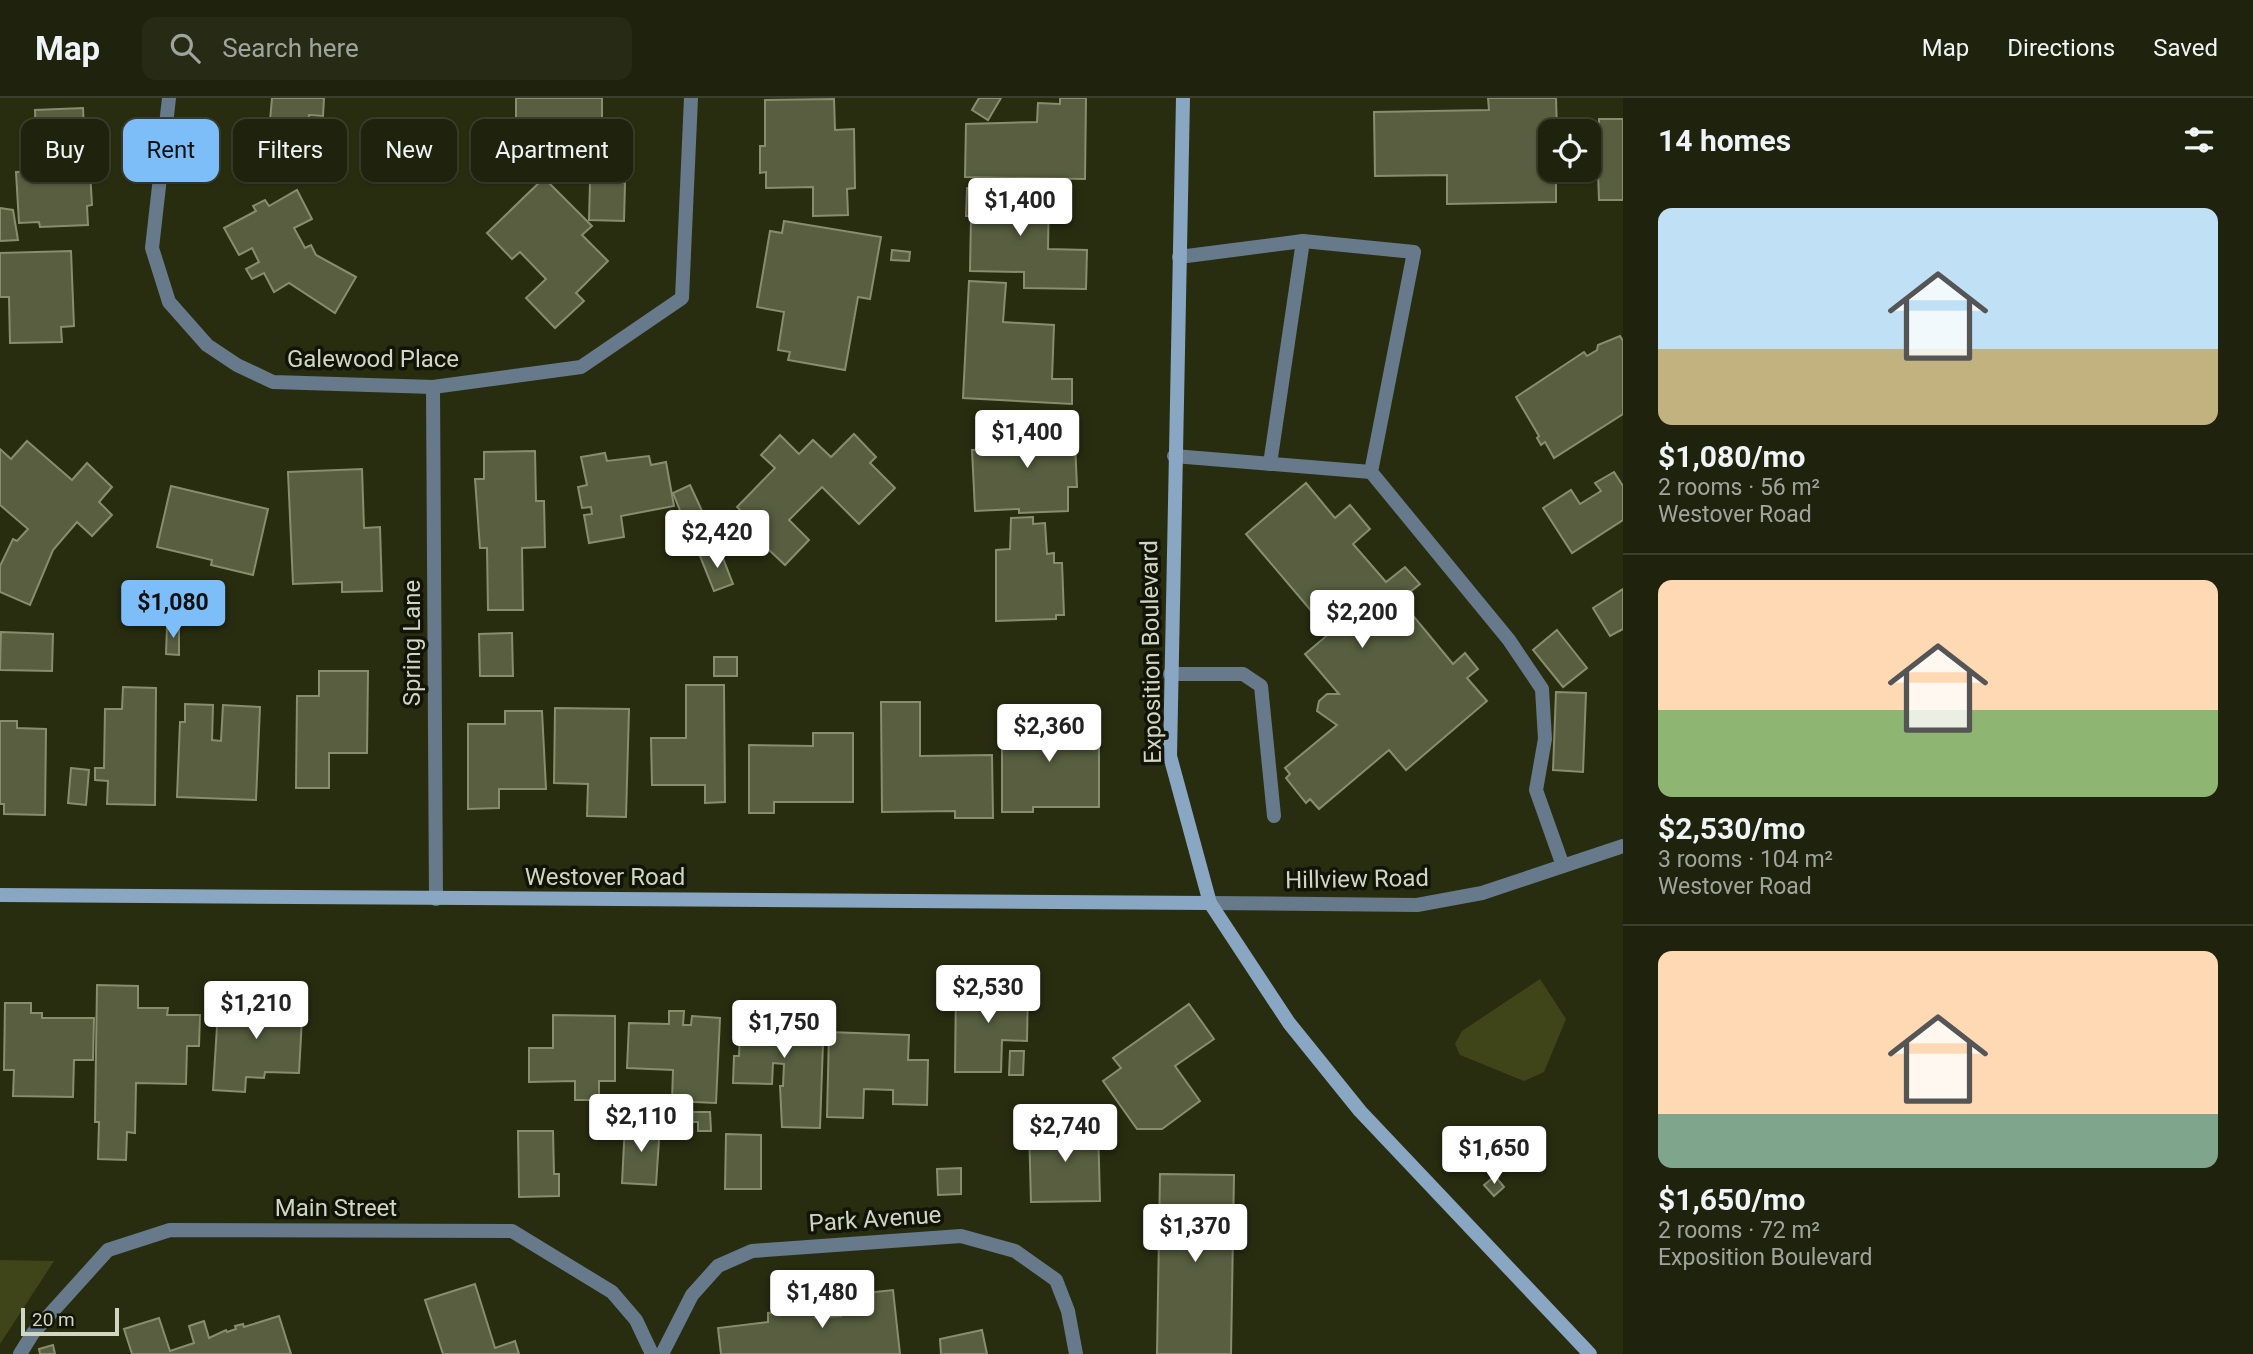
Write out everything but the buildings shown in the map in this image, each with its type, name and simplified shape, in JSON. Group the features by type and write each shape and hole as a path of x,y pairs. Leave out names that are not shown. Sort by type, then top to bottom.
{"street":[{"name":"Galewood Place","path":"169,98 152,248 169,302 207,345 237,365 273,382 433,387 581,367 682,299 691,98"},
{"name":"Exposition Boulevard","path":"1182,98 1170,755 1210,903 1289,1023 1360,1111 1590,1354"},
{"path":"1179,257 1303,241 1414,252 1371,471"},
{"path":"1270,464 1303,241"},
{"name":"Spring Lane","path":"433,387 436,899"},
{"path":"1174,456 1371,471 1509,640 1542,689 1545,738 1536,790 1563,866"},
{"path":"1170,674 1243,674 1261,686 1274,816"},
{"name":"Hillview Road","path":"1210,903 1417,905 1482,893 1623,846"},
{"name":"Westover Road","path":"0,895 1210,903"},
{"name":"Main Street","path":"20,1354 33,1333 108,1250 170,1230 512,1231 612,1292 636,1320 652,1354"},
{"name":"Park Avenue","path":"662,1354 692,1296 718,1266 752,1251 961,1236 1015,1251 1056,1280 1068,1311 1076,1354"}],"green space":[{"path":"1540,979 1566,1019 1544,1072 1524,1081 1460,1055 1455,1044 1462,1031"},
{"path":"0,1260 54,1261 0,1344"}]}
